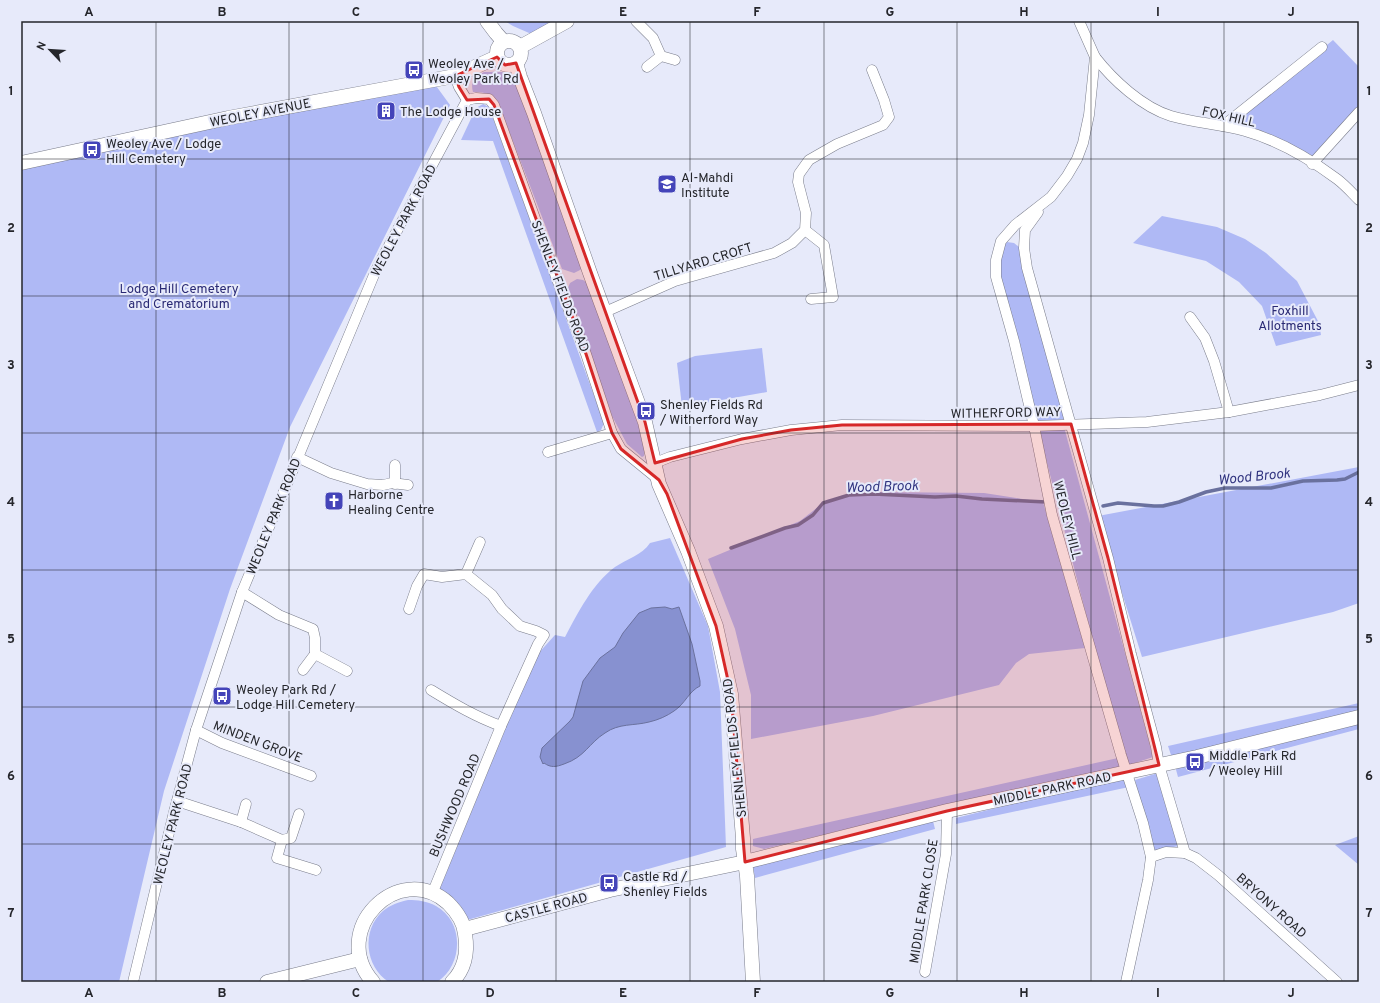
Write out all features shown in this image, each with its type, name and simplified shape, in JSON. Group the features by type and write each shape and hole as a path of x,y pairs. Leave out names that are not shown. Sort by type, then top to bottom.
{"street":[{"path":"487,21 504,42"},
{"path":"520,47 567,21"},
{"path":"636,21 653,38 661,56"},
{"path":"1078,21 1095,57"},
{"path":"507,40 515,42 520,47 520,58 516,63 508,66 501,63 496,53 498,46 504,42 507,40"},
{"path":"1223,126 1322,47"},
{"path":"661,56 675,60"},
{"path":"647,67 661,56"},
{"name":"WEOLEY AVENUE","path":"21,163 228,118 455,76 497,57"},
{"name":"FOX HILL","path":"1095,57 1106,72 1130,93 1153,108 1170,116 1223,126 1274,142 1338,180 1359,200"},
{"name":"WEOLEY HILL","path":"1095,57 1089,115 1083,143 1077,159 1067,176 1025,230 1024,248 1033,291 1108,558 1131,654 1156,747 1159,765"},
{"name":"SHENLEY FIELDS ROAD","path":"516,63 590,273 645,422 659,480"},
{"path":"811,299 833,297 824,246 805,230 806,213 798,182 799,174 809,160 837,144 883,125 889,117 872,70"},
{"path":"455,76 459,87 467,100"},
{"name":"SHENLEY FIELDS ROAD","path":"467,100 476,98 489,99 494,105 558,282 586,354 612,433 621,449 662,484 716,626 729,687 745,862 753,982"},
{"name":"WEOLEY PARK ROAD","path":"133,982 177,801 196,730 242,592 376,270 467,100"},
{"path":"1312,164 1359,112"},
{"name":"WEOLEY HILL","path":"1044,204 1014,225 1001,241 996,260 996,277 1014,341 1034,426 1052,515 1126,772 1143,823 1151,857"},
{"name":"TILLYARD CROFT","path":"605,312 675,281 774,253 792,243 805,230"},
{"path":"1190,317 1205,338 1214,361 1229,412"},
{"name":"WITHERFORD WAY","path":"655,463 670,457 742,439 791,430 842,425 1034,426 1147,422 1229,412 1320,395 1359,385"},
{"path":"548,452 612,433"},
{"path":"297,457 331,473 367,484 408,485"},
{"path":"395,465 395,484"},
{"path":"409,609 417,586 424,574 442,578 466,574 480,542"},
{"name":"BUSHWOOD ROAD","path":"432,894 501,726 538,644 544,635 536,630 520,626 502,608 492,595 466,574"},
{"path":"242,592 279,615 313,629 315,638 315,654 302,670"},
{"path":"315,654 347,671"},
{"path":"431,690 483,719 501,726"},
{"name":"MIDDLE PARK ROAD","path":"745,862 947,810 1159,765 1359,717"},
{"name":"MINDEN GROVE","path":"196,730 222,743 311,776"},
{"path":"1159,765 1185,853"},
{"path":"177,801 241,822 282,840 291,838 299,814"},
{"path":"241,822 246,804"},
{"name":"MIDDLE PARK CLOSE","path":"925,972 946,854 947,810"},
{"path":"282,840 278,858 316,870"},
{"name":"BRYONY ROAD","path":"1151,857 1166,852 1185,853 1196,858 1218,875 1338,982"},
{"path":"1126,982 1148,880 1151,857"},
{"name":"CASTLE ROAD","path":"465,929 610,890 745,862"},
{"path":"373,982 365,971 360,959 358,943 361,927 366,917 380,901 400,892 410,890 432,894 444,900 454,909 461,920 465,929 467,945 466,957 462,968 452,982"},
{"path":"267,982 360,959"}],"highlighted area":[{"path":"497,57 505,65 516,63 645,422 655,463 742,439 791,430 842,425 1071,424 1108,558 1159,765 947,811 745,862 731,694 716,626 667,494 659,480 621,449 612,433 586,354 494,105 489,99 467,100 459,87 455,76"}],"green space":[{"path":"505,21 559,21 536,36"},
{"path":"1333,40 1359,67 1359,108 1315,157 1265,132 1232,123"},
{"path":"484,72 506,73 510,75 516,83 583,267 574,273 562,269 497,100 486,93 473,92 472,85 474,80"},
{"name":"Lodge Hill Cemetery and Crematorium","path":"434,83 450,105 290,427 230,589 164,791 119,982 21,982 21,166"},
{"path":"483,104 489,107 604,423 601,430 597,432 493,141 461,140 476,108"},
{"name":"Foxhill Allotments","path":"1162,216 1217,227 1245,239 1266,253 1297,281 1319,323 1321,335 1276,346 1262,306 1239,282 1206,261 1133,243"},
{"path":"1007,242 1014,243 1019,247 1065,419 1036,422 1003,299 999,261 1004,245"},
{"path":"577,279 586,282 623,379 642,434 644,456 642,457 627,444 612,416 568,288 570,283"},
{"path":"762,348 767,392 682,407 677,363 695,356"},
{"path":"1064,427 1153,757 1129,765 1096,653 1038,428"},
{"path":"1359,467 1359,603 1333,612 1142,657 1098,516"},
{"path":"874,492 984,493 1043,502 1085,648 1029,654 1016,663 999,685 873,716 751,739 751,695 735,629 708,559 800,521 827,500"},
{"path":"670,538 708,626 720,692 726,847 460,922 440,895 440,888 535,657 555,635 565,637 592,590 607,574 615,567 639,554 650,543"},
{"path":"1359,703 1359,712 1172,758 1168,746"},
{"path":"1359,721 1359,729 1178,777 1175,766"},
{"path":"1118,758 1123,768 938,807 764,849 753,846 753,839"},
{"path":"1158,773 1179,846 1153,851 1135,780"},
{"path":"1125,776 1129,787 956,824 956,818"},
{"path":"933,821 935,829 755,878 753,866"},
{"path":"1359,836 1359,865 1335,845"},
{"path":"408,900 422,901 436,906 445,913 452,922 456,932 456,954 452,965 446,974 437,982 389,982 375,967 371,958 369,938 371,928 376,919 389,907"}],"shaded area":[{"path":"665,607 672,609 679,607 692,644 700,686 693,691 678,708 665,716 649,722 621,726 610,730 577,758 564,764 549,766 544,763 543,764 540,757 542,748 573,717 583,681 600,658 615,647 623,633 639,613 651,608"}],"waterway":[{"name":"Wood Brook","path":"1103,506 1118,503 1163,506 1206,492 1225,488 1271,488 1303,481 1345,479 1359,472"},
{"name":"Wood Brook","path":"731,548 785,528 798,525 813,515 823,503 849,495 874,494 935,497 956,496 982,499 1046,502"}],"place":[{"name":"Weoley Ave / Weoley Park Rd","path":"414,70"},
{"name":"The Lodge House","path":"386,111"},
{"name":"Weoley Ave / Lodge Hill Cemetery","path":"92,150"},
{"name":"Al-Mahdi Institute","path":"667,184"},
{"name":"Shenley Fields Rd / Witherford Way","path":"646,411"},
{"name":"Harborne Healing Centre","path":"334,501"},
{"name":"Weoley Park Rd / Lodge Hill Cemetery","path":"222,696"},
{"name":"Middle Park Rd / Weoley Hill","path":"1195,762"},
{"name":"Castle Rd / Shenley Fields","path":"609,883"}]}
